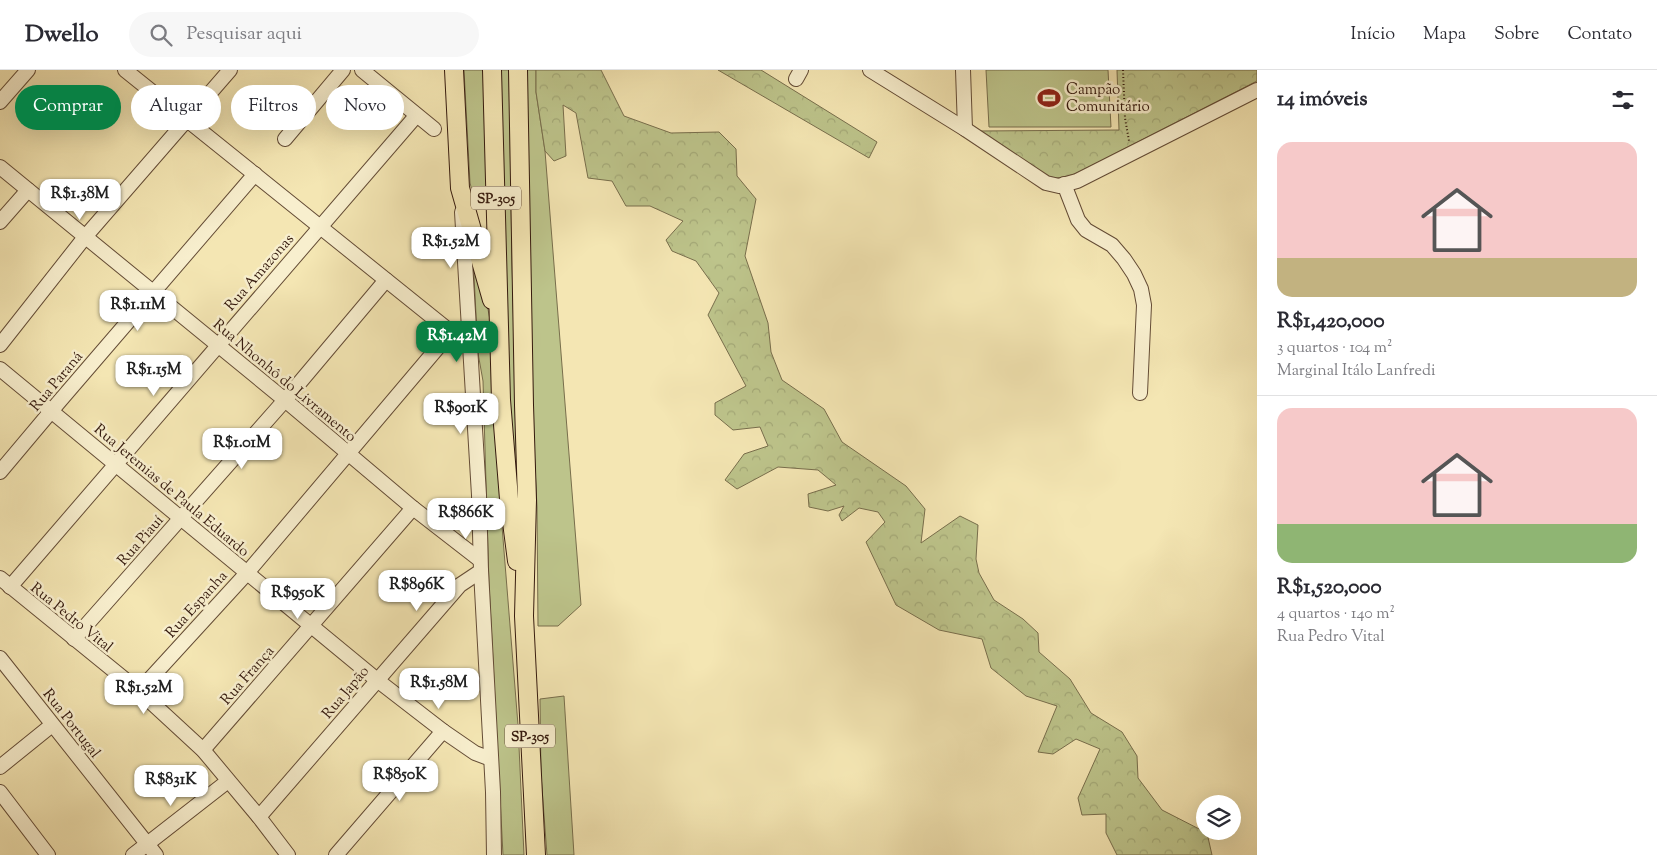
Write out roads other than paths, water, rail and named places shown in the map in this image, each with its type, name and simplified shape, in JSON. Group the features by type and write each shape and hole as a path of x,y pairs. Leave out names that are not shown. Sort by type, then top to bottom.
{"main road":[{"name":"SP-305","path":"454,70 460,188"},
{"name":"SP-305","path":"492,70 500,400 508,489 524,616 536,855"},
{"name":"SP-305","path":"518,70 527,500 524,616"},
{"path":"460,188 499,326"}],"street":[{"path":"0,102 28,70"},
{"path":"125,70 144,85"},
{"path":"217,85 230,70"},
{"path":"285,139 343,70"},
{"path":"363,70 416,116 434,129"},
{"path":"870,70 965,129 1046,183 1059,186 1077,181 1257,90"},
{"path":"963,70 965,129"},
{"name":"Rua Amazonas","path":"5,582 115,464 416,116"},
{"path":"0,345 84,237 178,130"},
{"path":"199,130 470,349"},
{"name":"Rua Nhonhô do Livramento","path":"0,168 285,400 480,565"},
{"name":"Rua Paraná","path":"0,472 254,174"},
{"path":"1064,184 1078,220 1086,230 1112,245 1134,274 1141,289 1144,305 1140,393"},
{"name":"SP-305","path":"460,188 479,495 480,565"},
{"path":"0,222 28,190"},
{"name":"Rua Piauí","path":"74,639 285,400 386,280"},
{"name":"Rua Espanha","path":"139,692 247,573 451,332"},
{"name":"Rua Jeremias de Paula Eduardo","path":"0,369 377,680 442,731 475,753 491,759"},
{"name":"Rua França","path":"203,750 413,508"},
{"path":"480,565 491,759 494,855"},
{"name":"Rua Japão","path":"259,817 460,584 480,565"},
{"name":"Rua Pedro Vital","path":"5,582 139,692 203,750 288,855"},
{"name":"Rua Portugal","path":"0,658 156,855"},
{"path":"0,768 52,725"},
{"path":"336,855 442,731"},
{"path":"133,855 228,781"},
{"path":"0,792 48,855"}],"place":[{"name":"Campão Comunitário","path":"1049,98"}]}
